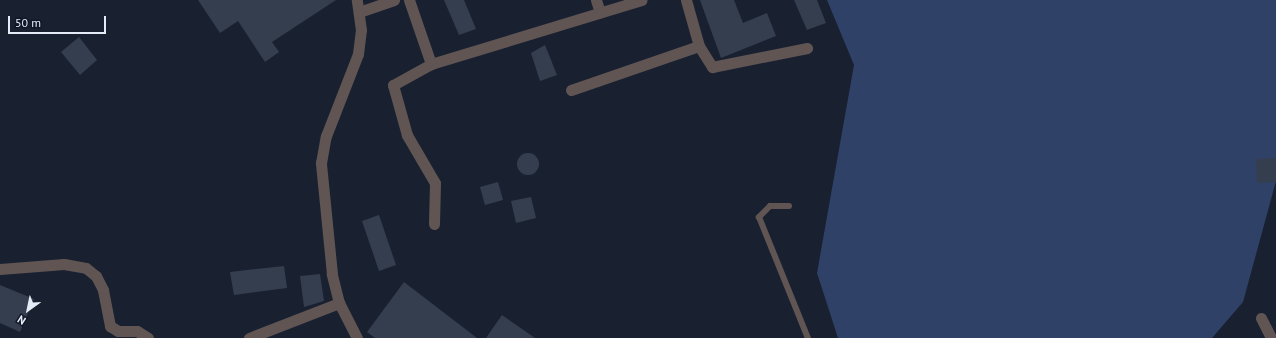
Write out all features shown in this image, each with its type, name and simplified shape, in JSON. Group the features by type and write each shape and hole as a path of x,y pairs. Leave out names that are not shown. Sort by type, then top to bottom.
{"street":[{"path":"357,0 360,12 358,54 326,136 320,163 332,274 339,303 357,338"},
{"path":"360,12 394,0"},
{"path":"409,0 431,64"},
{"path":"596,0 600,12"},
{"path":"434,224 435,183 407,134 392,91 393,85 400,78 431,64 642,0"},
{"path":"686,0 699,46 708,63 715,67 807,48"},
{"path":"571,90 699,46"},
{"path":"0,269 64,264 86,268 96,276 103,290 110,326 118,331 138,331 148,338"},
{"path":"249,338 339,303"},
{"path":"1261,318 1271,338"}],"lane":[{"path":"789,206 770,206 759,217 808,338"}],"shaded area":[{"path":"827,0 1276,0 1276,181 1243,302 1212,338 838,338 817,273 854,65"}],"building":[{"path":"198,0 336,0 272,42 279,52 265,62 238,21 220,33"},
{"path":"444,0 464,0 476,29 459,35"},
{"path":"700,0 734,0 743,23 767,13 776,36 721,58"},
{"path":"794,0 817,0 826,23 807,30"},
{"path":"79,37 97,60 80,75 61,52"},
{"path":"545,45 557,75 540,81 531,53"},
{"path":"528,153 536,156 539,164 536,172 528,175 520,172 517,164 520,156"},
{"path":"1276,158 1276,182 1257,183 1256,159"},
{"path":"498,182 503,200 485,205 480,187"},
{"path":"531,197 536,218 516,223 511,201"},
{"path":"379,215 396,265 379,271 362,221"},
{"path":"284,266 287,288 234,295 230,272"},
{"path":"320,274 324,301 304,307 300,276"},
{"path":"404,282 477,338 375,338 367,332"},
{"path":"0,285 34,299 20,332 0,323"},
{"path":"502,315 535,338 486,338"}]}
